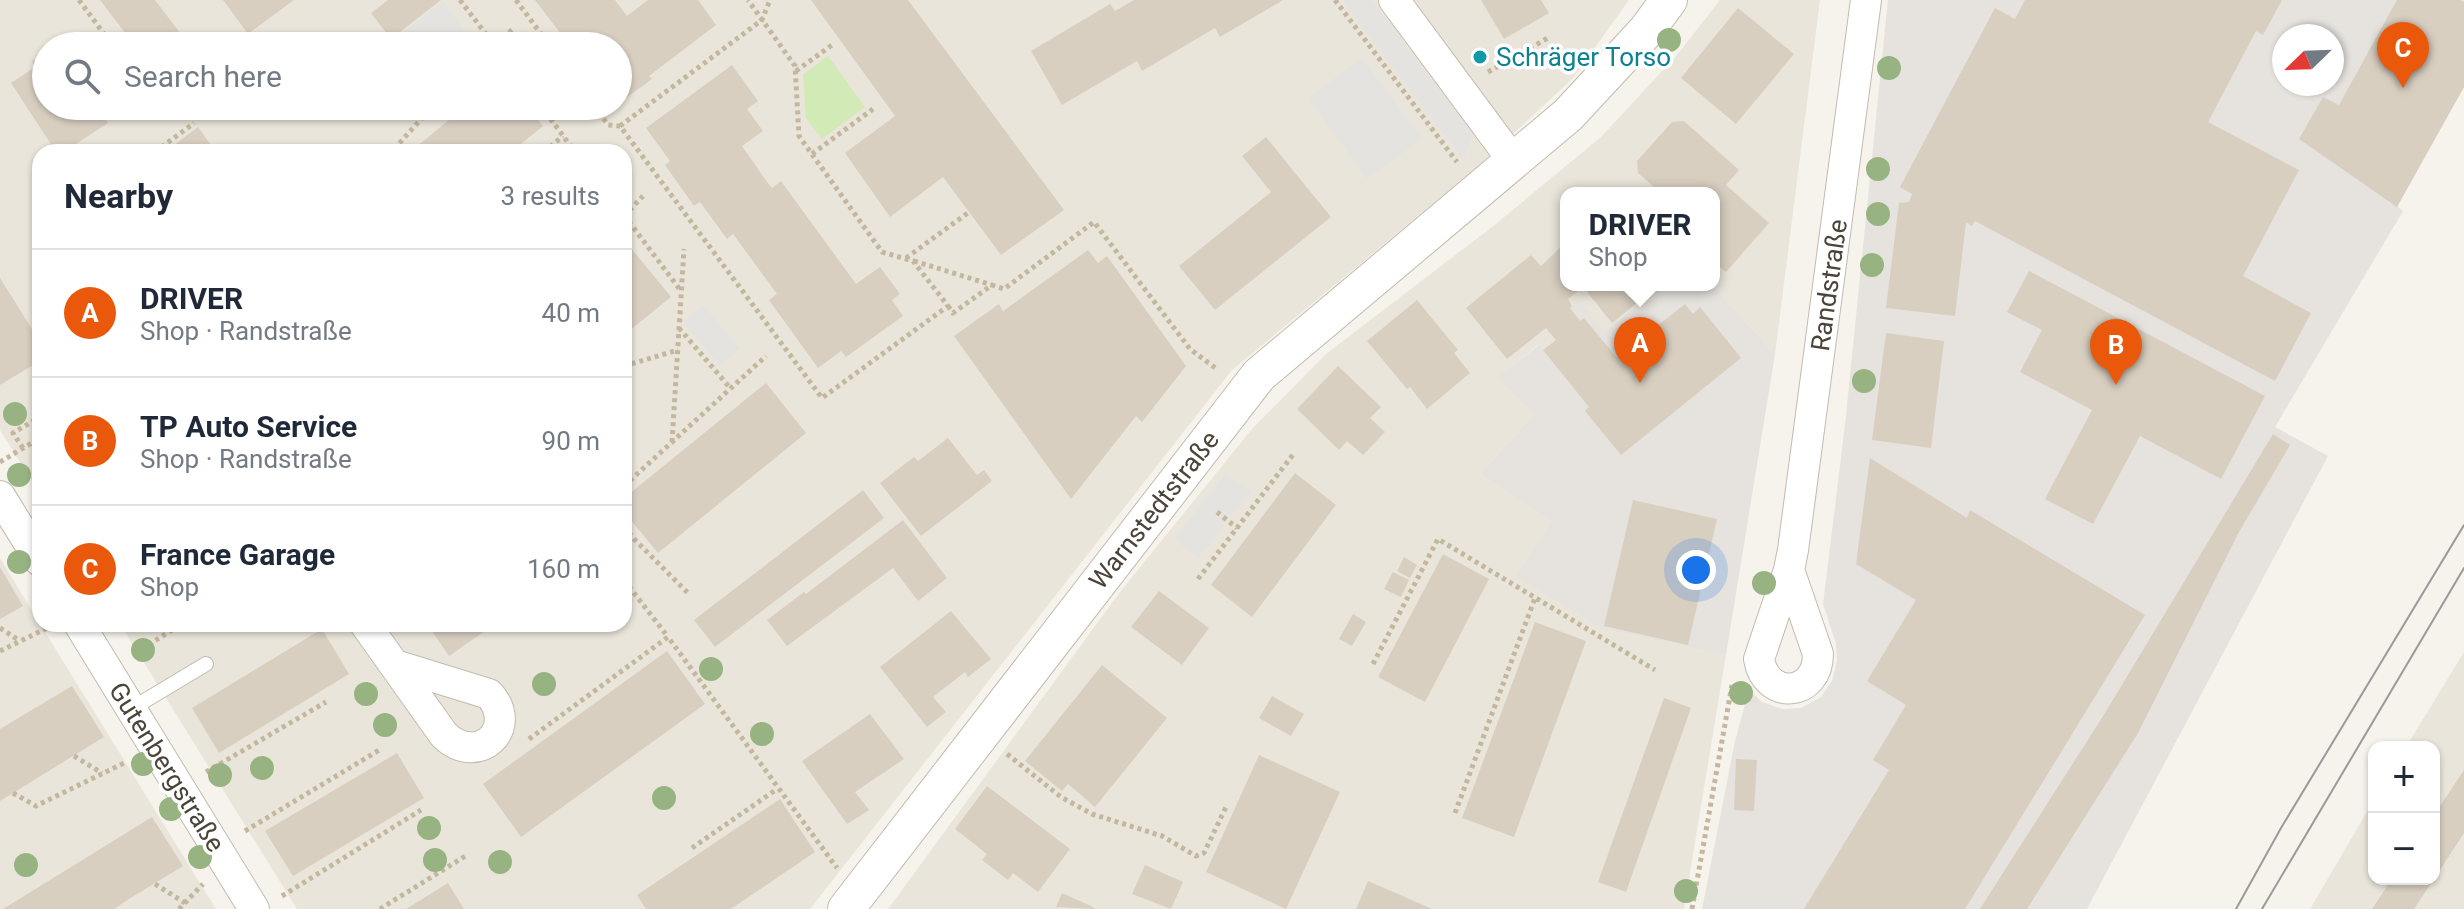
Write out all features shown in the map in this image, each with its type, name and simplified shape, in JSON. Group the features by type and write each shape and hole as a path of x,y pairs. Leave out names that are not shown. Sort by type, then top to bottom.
{"street":[{"path":"1394,0 1514,162"},
{"name":"Warnstedtstraße","path":"844,892 981,734 1245,391 1276,358 1568,115 1646,31 1669,0"},
{"name":"Randstraße","path":"1789,570 1818,654 1818,665 1810,680 1791,689 1775,685 1761,669 1760,650 1789,570 1866,0"},
{"path":"0,496 32,548"},
{"name":"Gutenbergstraße","path":"84,632 155,748 268,903"},
{"path":"371,632 395,665 452,742 475,748 490,740 499,728 500,713 489,694 395,665"}],"lane":[{"path":"131,709 206,664"}],"path":[{"path":"79,0 103,32"},
{"path":"460,0 483,32"},
{"path":"516,0 540,32"},
{"path":"748,0 795,66 799,136 882,252 1004,289 1094,222 1190,349 1245,391"},
{"path":"632,117 762,20 770,0"},
{"path":"1335,0 1479,191"},
{"path":"510,32 515,28"},
{"path":"1459,89 1548,38"},
{"path":"795,72 832,45"},
{"path":"812,154 873,109"},
{"path":"399,144 420,120"},
{"path":"551,120 569,144"},
{"path":"604,120 608,125 620,126 628,120"},
{"path":"166,144 194,123"},
{"path":"620,126 822,398 948,306"},
{"path":"554,144 563,136"},
{"path":"632,208 643,196"},
{"path":"905,259 969,212"},
{"path":"632,227 681,291"},
{"path":"672,442 684,249"},
{"path":"913,261 953,313 992,285"},
{"path":"679,328 731,389"},
{"path":"632,364 678,350"},
{"path":"632,479 766,356"},
{"path":"23,448 13,433 32,422"},
{"path":"0,462 32,443"},
{"path":"1198,579 1295,452"},
{"path":"1217,512 1237,528"},
{"path":"632,537 690,595"},
{"path":"1373,664 1438,539 1655,670"},
{"path":"632,590 777,789 844,892"},
{"path":"1455,813 1535,598"},
{"path":"0,628 21,641"},
{"path":"0,651 40,632"},
{"path":"107,670 169,632"},
{"path":"499,728 527,741 668,637"},
{"path":"1692,909 1732,684 1761,669"},
{"path":"212,769 326,702"},
{"path":"981,734 1061,797 1118,825 1162,836 1196,856 1204,853 1226,807"},
{"path":"13,793 36,806 155,748"},
{"path":"249,829 381,749"},
{"path":"74,756 103,774"},
{"path":"692,848 777,789"},
{"path":"268,903 421,810"},
{"path":"380,909 467,855"},
{"path":"155,884 185,903"}],"shaded area":[{"path":"0,0 1629,0 1573,78 1482,163 1232,370 810,909 297,909 125,632 632,632 632,144 32,144 32,481 0,430"},
{"path":"1342,0 1372,0 1473,134 1463,160"},
{"path":"1720,0 1820,0 1775,354 1717,291 1720,291 1720,187 1560,187 1560,291 1655,291 1604,332 1578,302 1556,340 1543,350 1538,345 1498,377 1534,414 1480,474 1551,521 1517,577 1602,629 1726,655 1684,909 888,909 1120,592 1252,429 1326,354 1492,227 1601,137 1677,55"},
{"path":"1888,0 2464,0 2464,87 2397,206 2403,211 2275,427 2328,456 2087,909 1702,909 1735,741 1749,690 1762,702 1783,709 1801,708 1821,697 1832,681 1837,661 1836,644 1823,604 1845,425"},
{"path":"443,2 466,32 403,32"},
{"path":"1362,58 1422,139 1367,179 1308,98"},
{"path":"1655,291 1717,291 1775,354 1726,655 1602,629 1516,577 1551,521 1480,474 1534,414 1497,377 1539,345 1543,350 1555,341 1546,328 1579,301 1604,332"},
{"path":"703,305 740,349 720,366 683,322"},
{"path":"1226,473 1251,492 1198,558 1174,539"},
{"path":"0,558 32,611 32,632 45,632 216,909 0,909"},
{"path":"2464,652 2464,909 2310,909 2368,810 2368,885 2440,885 2440,741 2410,741"}],"green space":[{"path":"828,56 865,107 822,139 806,118 803,75"}],"building":[{"path":"100,0 155,0 179,32 124,32"},
{"path":"223,0 294,0 251,32 247,32"},
{"path":"388,0 441,0 400,32 386,32 371,13"},
{"path":"535,0 615,0 627,16 648,0 698,0 716,25 649,76 652,79 632,94 632,32 559,32"},
{"path":"811,0 908,0 1064,210 1001,255 943,177 890,217 845,153 895,116"},
{"path":"1134,0 1283,0 1220,37 1215,28 1142,71 1137,61 1062,105 1031,51 1110,4 1115,11"},
{"path":"1481,0 1541,0 1549,13 1504,39"},
{"path":"2025,0 2282,0 2263,35 2256,31 2208,122 2299,170 2243,276 2311,313 2275,381 1975,221 1972,226 1966,222 1955,316 1886,308 1899,203 1909,202 1912,194 1900,187 1995,8 2015,19"},
{"path":"2397,0 2464,2 2464,87 2397,207 2299,139 2323,97 2339,105"},
{"path":"1738,8 1794,54 1736,124 1681,78"},
{"path":"732,65 758,101 747,109 763,131 742,146 767,182 772,188 781,181 856,284 880,267 900,294 892,300 903,316 846,357 841,351 818,368 769,300 777,294 733,234 727,239 700,202 694,206 665,165 670,161 646,128"},
{"path":"32,69 32,115 11,83"},
{"path":"35,120 106,120 108,123 76,144 51,144"},
{"path":"449,120 538,120 543,126 521,144 420,144"},
{"path":"1684,121 1739,170 1726,185 1769,223 1726,272 1720,267 1720,187 1654,187 1638,173 1637,161 1672,122"},
{"path":"198,127 210,144 176,144"},
{"path":"1266,137 1331,217 1215,310 1179,266 1271,192 1242,156"},
{"path":"1560,248 1560,291 1578,291 1568,299 1570,308 1580,321 1584,318 1617,358 1685,304 1693,314 1700,307 1741,358 1621,455 1585,411 1589,407 1543,350 1556,340 1546,328 1507,359 1466,308 1531,255 1541,266"},
{"path":"632,249 671,297 632,329"},
{"path":"1088,250 1098,263 1107,256 1186,366 1142,422 1136,416 1071,499 954,336 999,304 1003,311"},
{"path":"2029,271 2265,396 2221,479 2140,436 2093,524 2045,499 2092,410 2020,372 2042,330 2007,312"},
{"path":"0,278 32,329 32,366 0,385"},
{"path":"1586,291 1652,291 1612,323"},
{"path":"1417,300 1458,350 1454,353 1470,373 1427,409 1367,341"},
{"path":"1886,333 1944,341 1931,448 1872,440"},
{"path":"1338,366 1381,407 1370,418 1385,432 1363,455 1347,441 1339,450 1297,409"},
{"path":"766,383 806,433 658,553 632,522 632,492"},
{"path":"2273,434 2290,445 2239,532 2138,733 2027,909 1980,909 2105,713"},
{"path":"948,438 977,475 984,470 992,481 921,536 880,483 914,457 918,461"},
{"path":"1870,458 1967,518 1970,510 2145,615 1965,909 1804,909 1889,770 1873,760 1906,705 1867,681 1916,600 1856,564"},
{"path":"1295,473 1336,505 1252,617 1211,585"},
{"path":"863,490 884,518 715,647 694,620"},
{"path":"1633,500 1717,519 1688,645 1604,626"},
{"path":"903,520 947,578 918,601 893,568 787,646 767,620"},
{"path":"1443,554 1489,579 1425,702 1378,677"},
{"path":"1404,557 1417,565 1410,578 1397,571"},
{"path":"0,567 23,606 0,619"},
{"path":"1393,572 1409,580 1401,597 1384,589"},
{"path":"1159,591 1209,628 1182,665 1131,627"},
{"path":"951,611 991,659 968,677 965,672 933,697 946,712 927,727 880,667"},
{"path":"1353,614 1366,622 1352,646 1339,639"},
{"path":"1535,622 1586,641 1514,837 1462,818"},
{"path":"317,632 324,632 349,674 219,753 192,708"},
{"path":"432,632 484,632 449,656"},
{"path":"667,651 705,704 521,837 483,784"},
{"path":"1102,665 1167,718 1095,807 1068,784 1062,791 1025,761"},
{"path":"72,686 104,737 0,801 0,729"},
{"path":"1272,696 1304,714 1291,736 1259,718"},
{"path":"1664,698 1691,708 1626,892 1598,882"},
{"path":"870,714 904,759 855,792 869,810 847,824 802,761"},
{"path":"397,753 424,798 293,876 265,831"},
{"path":"1259,755 1340,792 1286,909 1206,872"},
{"path":"1736,759 1757,760 1754,811 1734,810"},
{"path":"2464,770 2464,833 2440,870 2440,813 2440,806"},
{"path":"987,786 1070,849 1038,892 1013,873 1008,880 982,860 987,854 955,829"},
{"path":"780,799 815,852 731,909 646,909 637,895"},
{"path":"152,817 183,866 114,909 3,909"},
{"path":"1145,865 1183,882 1171,909 1132,894"},
{"path":"1368,881 1398,894 1432,909 1356,909"},
{"path":"448,883 464,909 406,909"},
{"path":"2388,885 2430,885 2414,909 2372,909"},
{"path":"1062,893 1091,906 1096,909 1056,907"}],"tram line":[{"path":"2236,909 2281,828 2464,525"},
{"path":"2262,909 2464,568"}],"place":[{"name":"Schräger Torso","path":"1480,57"},
{"name":"France Garage","path":"2403,88"},
{"name":"DRIVER","path":"1640,383"},
{"name":"TP Auto Service","path":"2116,385"}]}
